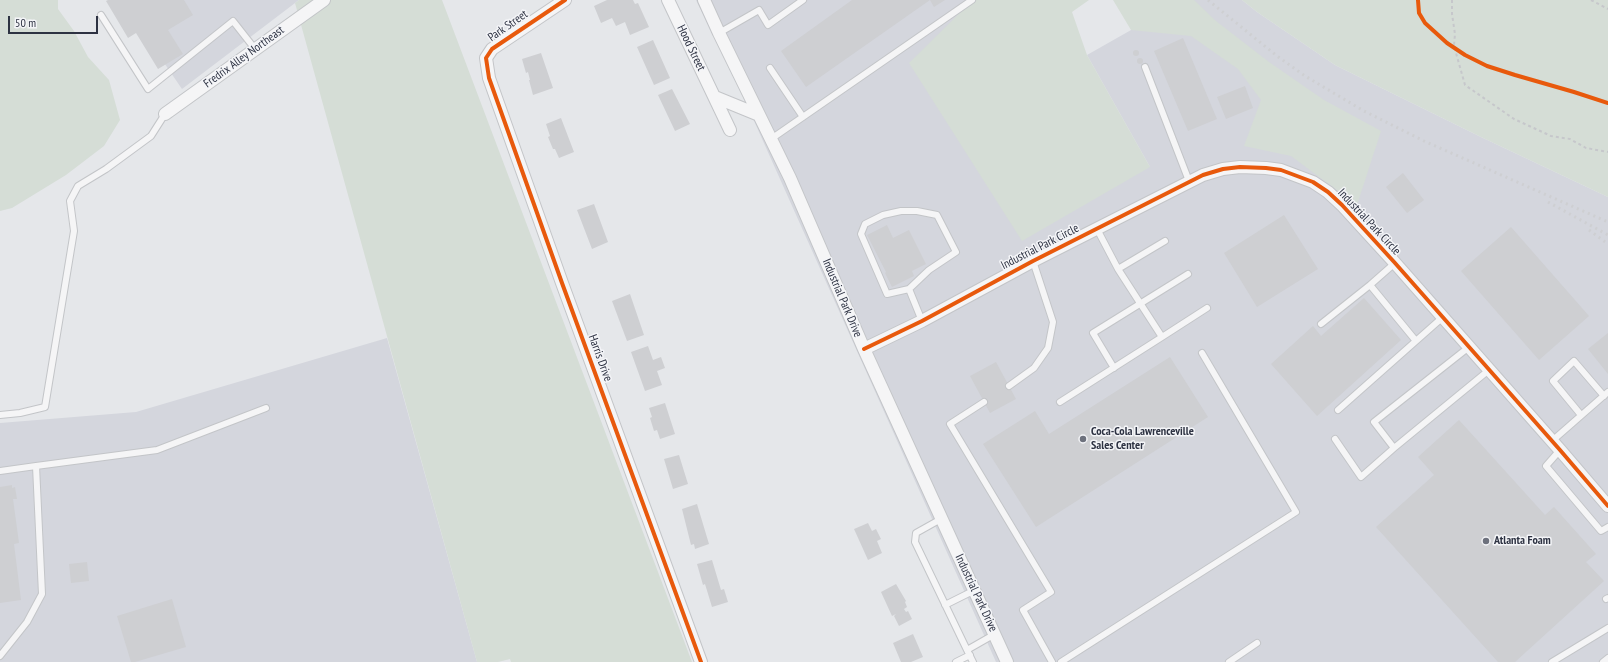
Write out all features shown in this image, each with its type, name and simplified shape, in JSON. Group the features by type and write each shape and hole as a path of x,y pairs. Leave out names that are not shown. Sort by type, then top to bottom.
{"street":[{"name":"Fredrix Alley Northeast","path":"165,114 255,49 311,4 324,0"},
{"name":"Park Street","path":"486,58 495,47 565,0"},
{"name":"Hood Street","path":"668,0 730,130"},
{"name":"Industrial Park Drive","path":"704,0 790,178 864,349 1007,662"},
{"name":"Harris Drive","path":"486,58 489,78 562,283 701,662"},
{"path":"715,97 759,115"},
{"name":"Industrial Park Circle","path":"864,349 922,321 1033,261 1202,175 1223,169 1253,167 1281,170 1307,180 1328,192 1342,205 1469,346 1608,506"}],"lane":[{"path":"719,33 759,10 768,25 803,0"},
{"path":"771,139 972,0"},
{"path":"101,15 148,89 233,21 255,49"},
{"path":"1145,67 1189,181"},
{"path":"770,68 803,117"},
{"path":"0,415 20,413 45,407 74,231 70,201 78,186 106,169 151,136 165,114"},
{"path":"901,211 917,211 937,215 956,252 929,270 909,289 887,294 860,234 864,224 883,215 901,211"},
{"path":"1098,229 1118,269 1162,336"},
{"path":"1118,269 1165,241"},
{"path":"1009,386 1034,368 1048,348 1053,322 1033,261"},
{"path":"1321,324 1395,263"},
{"path":"1114,368 1093,333 1188,274"},
{"path":"1370,285 1416,341"},
{"path":"909,289 922,321"},
{"path":"1060,402 1208,308"},
{"path":"1338,410 1443,317"},
{"path":"1394,448 1374,422 1469,346"},
{"path":"1061,662 1296,512 1202,353"},
{"path":"1552,441 1606,394 1574,361 1553,381 1581,415"},
{"path":"1335,439 1361,477 1489,370"},
{"path":"984,402 950,424 1051,592 1023,610 1052,662"},
{"path":"0,471 157,450 266,408"},
{"path":"1560,450 1546,466 1601,531 1608,527"},
{"path":"0,656 27,622 42,594 36,466"},
{"path":"942,519 916,533 915,542 973,662"},
{"path":"945,605 975,590"},
{"path":"1552,662 1608,628"},
{"path":"956,662 995,634"},
{"path":"1229,662 1257,643"},
{"path":"1603,662 1608,658"}],"path":[{"path":"1418,0 1419,13 1425,23 1465,55 1487,66 1608,103"},
{"path":"1452,0 1455,48 1465,85 1514,119 1551,136 1570,139 1586,148 1608,152"},
{"path":"1591,0 1608,9"}],"shaded area":[{"path":"0,0 58,0 58,9 74,31 88,57 109,80 120,120 104,146 66,175 12,208 0,211"},
{"path":"121,0 299,0 182,89"},
{"path":"299,0 442,0 692,662 511,662 510,659 498,662 477,662 295,3"},
{"path":"696,0 973,0 1150,167 1087,55 1184,0 1242,0 1257,12 1335,65 1481,137 1608,197 1608,662 996,662 746,103"},
{"path":"973,0 1089,0 1072,12 1087,55 1150,167 1022,241 909,63"},
{"path":"1113,0 1194,0 1216,21 1269,62 1324,100 1381,131 1357,205 1291,156 1244,146 1261,100 1238,69 1191,36 1131,30"},
{"path":"1242,0 1608,0 1608,197 1481,137 1335,65 1257,12"},
{"path":"387,338 477,662 0,662 0,423 136,412"}],"building":[{"path":"184,0 193,15 168,30 183,54 158,69 136,33 128,38 106,1"},
{"path":"607,0 633,0 635,4 638,3 649,27 630,35 625,22 616,26 612,18 601,23 594,6"},
{"path":"852,0 930,0 806,87 781,51"},
{"path":"930,0 945,0 934,7"},
{"path":"1183,38 1217,119 1188,131 1154,51"},
{"path":"653,40 670,78 654,85 637,47"},
{"path":"1136,50 1139,53 1136,56 1133,53"},
{"path":"541,53 553,88 533,95 528,72 526,73 522,59"},
{"path":"1140,58 1143,61 1140,64 1137,61"},
{"path":"1245,86 1253,108 1226,119 1217,97"},
{"path":"672,89 690,124 675,131 658,95"},
{"path":"561,118 574,152 559,158 548,137 550,136 546,124"},
{"path":"1403,173 1424,200 1407,213 1386,187"},
{"path":"594,204 608,242 592,249 577,210"},
{"path":"1284,215 1318,269 1257,307 1224,253"},
{"path":"887,225 893,238 909,230 926,264 912,271 914,276 892,287 867,235"},
{"path":"1511,227 1589,316 1539,360 1461,271"},
{"path":"630,294 644,335 627,341 612,301"},
{"path":"1364,298 1401,340 1317,416 1271,364 1313,326 1321,336"},
{"path":"1608,333 1608,374 1588,349"},
{"path":"648,346 653,360 661,357 665,368 657,371 662,385 645,391 631,352"},
{"name":"Coca-Cola Lawrenceville Sales Center","path":"1170,357 1208,417 1036,527 983,444 1035,411 1049,434"},
{"path":"996,362 1016,399 990,413 970,376"},
{"path":"665,403 675,434 660,439 657,430 654,431 649,408"},
{"name":"Atlanta Foam","path":"1459,420 1545,515 1554,507 1596,554 1586,562 1604,581 1515,662 1498,662 1376,527 1434,475 1418,457"},
{"path":"679,455 688,484 673,489 664,459"},
{"path":"12,485 12,488 15,487 17,499 13,499 19,543 14,544 21,600 0,603 0,487"},
{"path":"697,504 709,544 695,549 694,544 691,545 682,509"},
{"path":"868,523 872,531 876,529 881,539 877,541 882,553 868,560 854,529"},
{"path":"712,560 721,590 724,589 728,602 712,607 705,584 703,585 697,564"},
{"path":"87,562 89,581 71,583 69,564"},
{"path":"896,584 906,601 907,607 904,609 906,612 908,611 912,619 899,626 894,616 896,614 892,616 881,592"},
{"path":"172,599 186,647 131,662 117,616"},
{"path":"913,634 923,657 911,662 901,662 893,643"}],"railway":[{"path":"1208,0 1277,56 1305,76 1364,111 1424,141 1608,222"},
{"path":"1548,202 1608,235"},
{"path":"1589,230 1608,244"}],"cycle path":[{"path":"565,0 492,49 486,58 489,78 562,283 701,662"},
{"path":"1418,0 1419,13 1425,23 1447,43 1465,55 1487,66 1608,103"},
{"path":"864,349 922,321 1033,261 1203,175 1223,169 1240,167 1281,170 1313,182 1328,192 1342,205 1395,263 1608,506"}],"place":[{"name":"Coca-Cola Lawrenceville Sales Center","path":"1083,439"},
{"name":"Atlanta Foam","path":"1486,541"}]}
